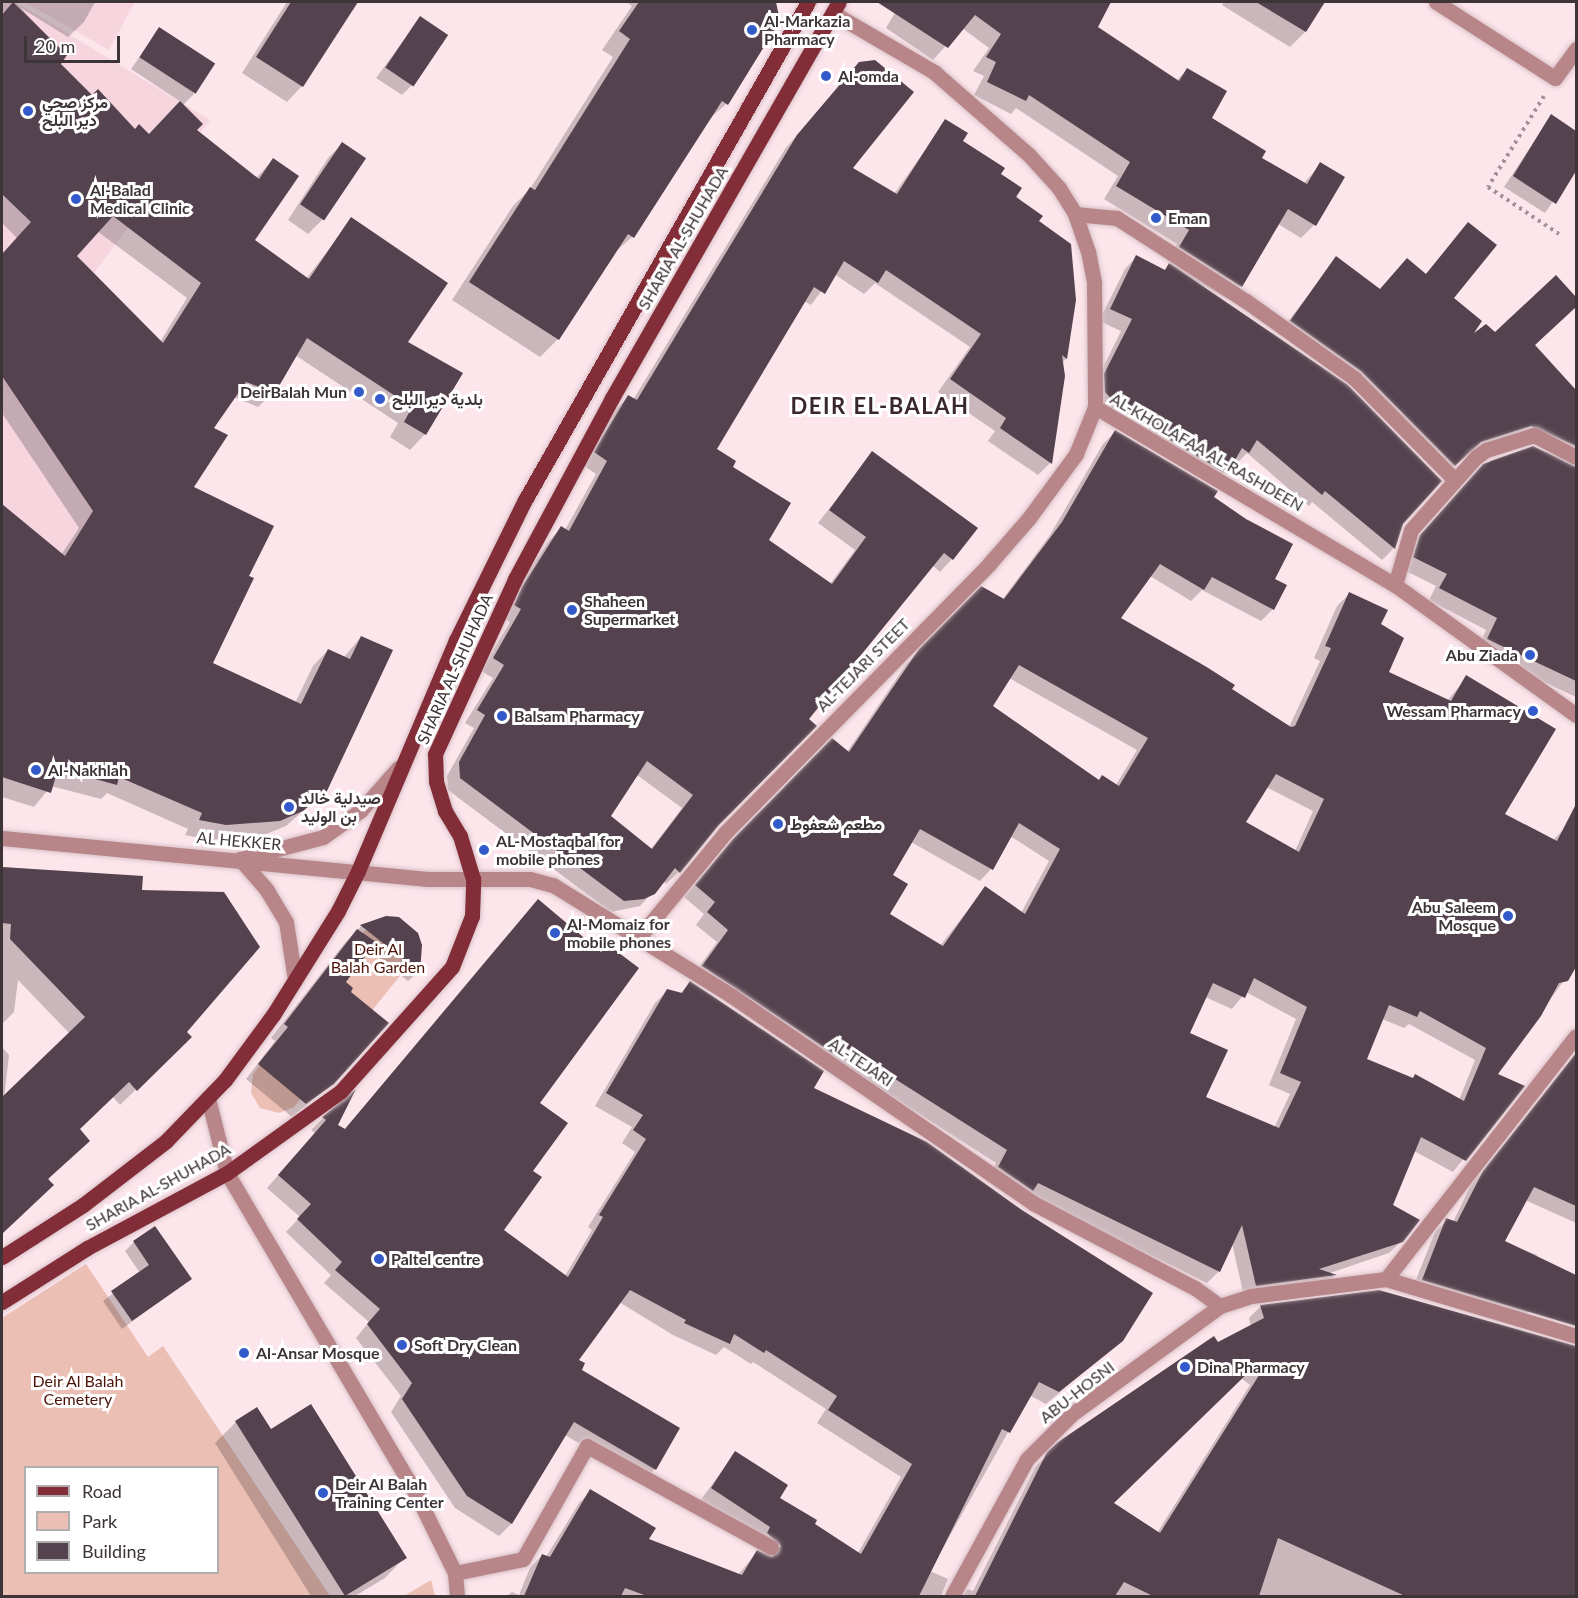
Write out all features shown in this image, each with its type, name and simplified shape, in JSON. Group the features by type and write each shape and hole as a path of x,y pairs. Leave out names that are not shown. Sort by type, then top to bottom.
{"main road":[{"name":"SHARIA AL-SHUHADA","path":"2,1257 92,1198 166,1141 208,1098 273,1015 358,871 456,640 525,500 808,2"},
{"name":"SHARIA AL-SHUHADA","path":"2,1302 87,1248 227,1173 341,1091 452,967 472,916 473,879 460,836 445,811 436,781 435,754 515,579 612,398 836,7"}],"street":[{"path":"1436,2 1556,78 1576,49"},
{"name":"AL-KHOLAFAA AL-RASHDEEN","path":"836,7 934,72 1029,155 1075,214 1094,283 1095,407 1395,585 1576,715"},
{"path":"1075,214 1117,218 1246,301 1354,378 1453,478"},
{"name":"AL-TEJARI STEET","path":"639,937 725,833 989,564 1029,518 1076,454 1095,407"},
{"path":"1395,585 1411,530 1453,478 1486,450 1534,435 1576,457"},
{"path":"295,980 286,922 267,890 240,859 323,837 362,810 403,761"},
{"name":"AL HEKKER","path":"2,838 358,871 473,879"},
{"name":"AL-TEJARI","path":"473,879 530,879 553,885 639,937 1033,1203 1195,1288 1220,1306"},
{"path":"1576,1036 1386,1279 1576,1336"},
{"path":"208,1098 227,1173 416,1494 455,1573 457,1596"},
{"name":"ABU-HOSNI","path":"952,1596 1027,1459 1072,1414 1220,1306 1251,1296 1386,1279"},
{"path":"455,1573 523,1559 587,1446 771,1547"}],"path":[{"path":"1556,78 1488,187 1559,234"}],"shaded area":[{"path":"2,2 16,2 210,120 43,340 144,517 2,756"},
{"path":"24,2 135,2 109,50"}],"green space":[{"name":"Deir Al Balah Garden","path":"383,926 408,949 408,966 294,1107 279,1113 260,1108 251,1093 253,1074 364,931"},
{"name":"Deir Al Balah Cemetery","path":"86,1264 148,1357 163,1346 330,1596 2,1596 2,1318"},
{"path":"431,1580 435,1596 404,1596"}],"building":[{"path":"13,2 67,55 61,64 92,95 98,89 135,129 139,124 149,134 180,101 203,124 197,130 259,179 273,158 299,176 255,240 309,279 351,217 448,283 408,342 463,373 426,435 404,422 412,407 307,338 275,393 246,382 214,428 228,435 194,487 274,526 249,576 254,578 213,663 301,704 328,649 350,659 361,636 393,650 327,791 303,811 280,821 226,825 199,820 202,813 119,777 117,785 58,769 51,793 2,777 2,504 65,556 93,511 2,376 2,254 31,222 2,194 2,15","holes":["113,216 201,283 163,343 77,256"]},
{"path":"291,2 358,2 303,87 256,57"},
{"path":"639,2 776,2 780,21 728,105 722,101 634,238 628,234 559,340 469,282 530,187 535,190 630,39 619,31"},
{"path":"877,2 1111,2 1098,27 1179,81 1187,68 1227,91 1212,118 1266,151 1262,158 1307,184 1320,162 1345,177 1316,226 1288,209 1242,287 1179,247 1189,230 1116,186 1130,162 1029,95 1026,101 987,82 996,62 986,57 1001,34 975,15 948,48"},
{"path":"1256,2 1325,2 1306,32"},
{"path":"420,16 448,35 414,86 385,67"},
{"path":"159,27 215,63 196,94 139,57"},
{"path":"875,60 914,92 853,168 897,194 945,119 968,133 963,141 1005,168 1001,174 1022,188 1016,197 1043,216 1039,221 1071,244 1076,300 1067,359 1062,355 1065,376 1052,464 1000,428 1006,418 950,379 981,334 886,270 878,283 844,261 825,294 814,287 717,449 736,461 733,467 791,503 769,540 832,584 866,537 829,510 872,451 978,528 953,560 944,553 809,719 817,726 718,826 680,873 675,868 655,894 644,899 624,901 460,778 459,762 485,715 477,710 504,665 493,658 521,609 514,605 522,587 561,526 569,531 607,461 594,452 602,438 628,395 637,400 797,135 859,62","holes":["647,761 693,795 652,849 611,816"]},
{"path":"1551,114 1576,131 1576,171 1556,204 1513,176"},
{"path":"342,142 366,158 324,220 300,204"},
{"path":"1468,222 1497,245 1454,298 1482,321 1474,333 1486,324 1495,332 1556,275 1576,297 1576,307 1535,345 1576,390 1576,446 1531,426 1481,442 1455,466 1361,371 1290,321 1336,256 1380,289 1407,258 1426,274"},
{"path":"1136,255 1165,270 1169,263 1348,385 1442,481 1403,524 1395,549 1325,491 1322,495 1257,440 1249,453 1242,448 1227,474 1125,413 1105,392 1104,374 1132,319 1110,309"},
{"path":"1115,430 1218,491 1214,497 1246,519 1293,544 1275,579 1287,585 1274,610 1212,577 1204,590 1160,564 1121,618 1235,685 1232,689 1291,727 1295,726 1331,648 1325,646 1349,592 1388,610 1381,624 1404,638 1389,672 1451,701 1466,675 1556,729 1505,814 1557,841 1576,804 1576,967 1568,981 1559,983 1541,1016 1498,1074 1525,1086 1466,1161 1421,1137 1393,1205 1420,1220 1403,1242 1319,1269 1337,1275 1256,1286 1242,1225 1220,1272 1038,1183 1033,1191 998,1167 1007,1150 840,1044 834,1054 702,966 728,930 707,912 715,902 695,885 732,840 832,738 849,752 919,649 981,586 1004,599 1062,522","holes":["1019,665 1148,738 1119,786 1102,775 1099,780 993,706","1276,774 1324,799 1299,852 1246,822","1019,823 1060,849 1025,914 985,886 943,946 890,914 908,884 893,875 920,829 993,870","1254,978 1307,1007 1280,1073 1301,1082 1279,1128 1206,1097 1228,1050 1190,1033 1213,983 1245,998","1389,1005 1417,1017 1420,1011 1486,1048 1464,1101 1415,1074 1413,1078 1367,1059"]},
{"path":"1533,446 1576,467 1576,681 1487,639 1497,618 1439,588 1447,574 1413,557 1420,535 1483,464"},
{"path":"2,867 143,876 142,890 224,892 260,947 187,1032 192,1037 137,1091 129,1082 80,1129 90,1141 48,1179 54,1185 2,1234 2,1097 85,1017 10,939 11,924 2,923"},
{"path":"538,899 601,952 607,944 639,968 540,1103 568,1123 533,1171 542,1177 504,1230 568,1277 603,1217 599,1215 646,1139 633,1130 643,1115 606,1093 667,989 682,993 690,981 824,1071 814,1088 927,1142 1022,1210 1153,1293 1123,1341 1059,1392 1039,1382 1010,1433 1002,1429 919,1596 647,1596 625,1588 621,1596 524,1596 542,1554 550,1557 590,1489 656,1528 649,1539 742,1575 757,1550 772,1557 781,1546 767,1533 770,1527 711,1488 735,1451 788,1485 780,1498 817,1520 815,1524 861,1554 912,1464 828,1410 837,1396 766,1350 764,1353 734,1334 730,1344 684,1323 686,1320 630,1290 579,1360 585,1363 582,1370 680,1428 656,1470 574,1422 512,1524 467,1496 402,1399 412,1383 367,1324 380,1309 335,1270 342,1262 297,1219 311,1204 278,1175 326,1120 322,1117 356,1089 338,1125 345,1129"},
{"path":"386,916 399,917 418,933 422,945 420,972 360,925"},
{"name":"Deir Al Balah Garden","path":"357,929 376,942 346,982 353,988 351,992 389,1023 334,1084 306,1104 258,1064 288,1027 284,1024"},
{"path":"1576,1053 1576,1206 1534,1187 1505,1241 1576,1275 1576,1326 1422,1280 1446,1218 1457,1222 1483,1171"},
{"path":"155,1226 192,1279 132,1321 111,1291 149,1265 133,1241"},
{"path":"1379,1290 1576,1346 1576,1596 1405,1596 1278,1538 1259,1596 1153,1596 1124,1582 1115,1596 975,1596 1047,1452 1058,1442 1214,1336 1218,1342 1264,1318 1260,1305","holes":["1254,1367 1261,1372 1160,1533 1114,1503"]},
{"name":"Deir Al Balah Training Center","path":"311,1404 407,1558 345,1596 235,1421 257,1407 271,1429"}],"place":[{"name":"Al-Markazia Pharmacy","path":"752,30"},
{"name":"Al-omda","path":"826,76"},
{"name":"مركز صحي دير البلح","path":"28,111"},
{"name":"Al-Balad Medical Clinic","path":"76,199"},
{"name":"Eman","path":"1156,218"},
{"name":"DeirBalah Mun","path":"359,392"},
{"name":"بلدية دير البلح","path":"380,399"},
{"name":"Shaheen Supermarket","path":"572,610"},
{"name":"Abu Ziada","path":"1530,655"},
{"name":"Wessam Pharmacy","path":"1533,711"},
{"name":"Balsam Pharmacy","path":"502,716"},
{"name":"Al-Nakhlah","path":"36,770"},
{"name":"صيدلية خالد بن الوليد","path":"289,807"},
{"name":"مطعم شعفوط","path":"778,824"},
{"name":"AL-Mostaqbal for mobile phones","path":"484,850"},
{"name":"Abu Saleem Mosque","path":"1508,916"},
{"name":"Al-Momaiz for mobile phones","path":"555,933"},
{"name":"Paltel centre","path":"379,1259"},
{"name":"Soft Dry Clean","path":"402,1345"},
{"name":"Al-Ansar Mosque","path":"244,1353"},
{"name":"Dina Pharmacy","path":"1185,1367"},
{"name":"Deir Al Balah Training Center","path":"323,1493"}],"district":[{"name":"DEIR EL-BALAH","path":"880,406"}]}
